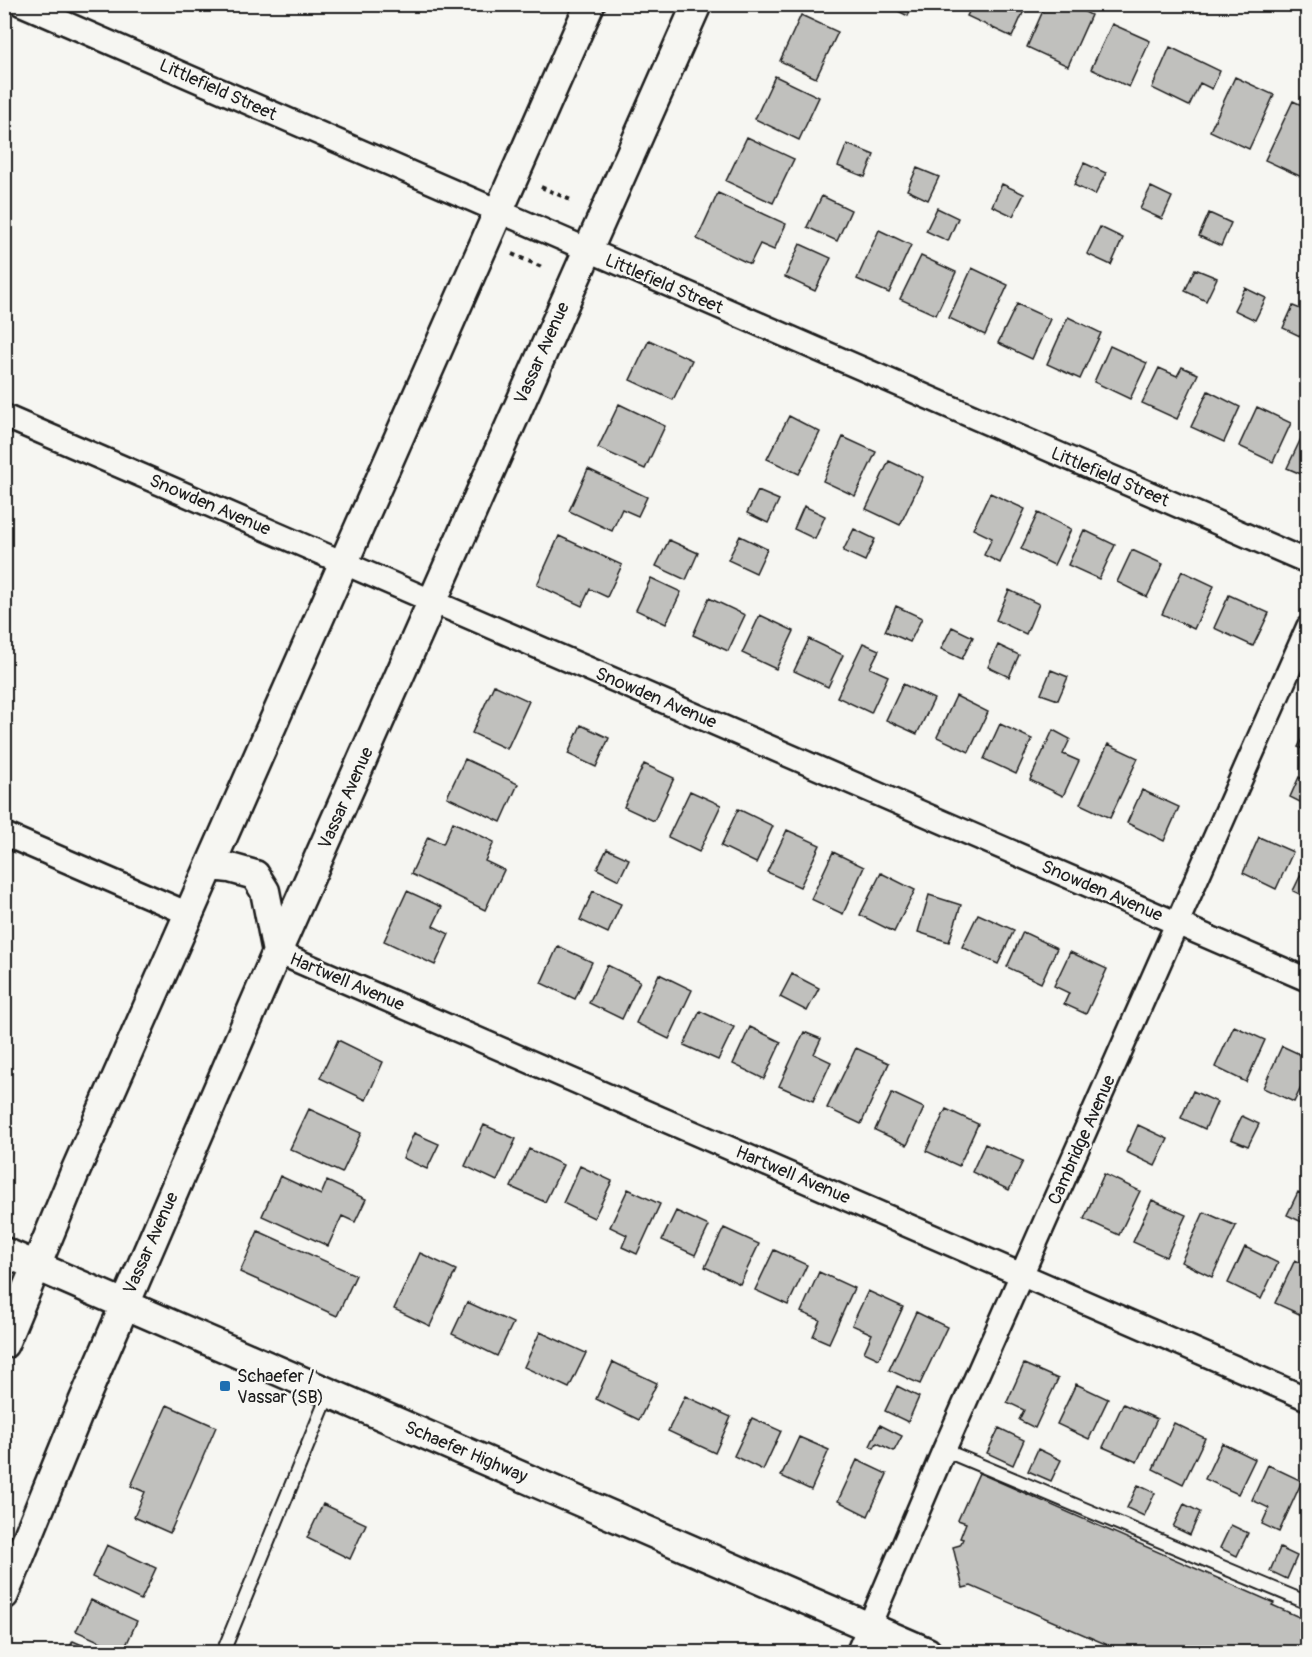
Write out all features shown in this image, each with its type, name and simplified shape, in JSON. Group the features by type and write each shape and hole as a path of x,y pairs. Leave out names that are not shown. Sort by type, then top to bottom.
{"street":[{"name":"Littlefield Street","path":"21,4 1308,562"},
{"path":"4,1344 75,1172 212,866 343,562 590,4"},
{"name":"Vassar Avenue","path":"4,1595 124,1304 277,952 697,4"},
{"name":"Snowden Avenue","path":"4,416 1308,980"},
{"name":"Cambridge Avenue","path":"858,1653 944,1450 1308,627"},
{"path":"4,834 189,914"},
{"path":"212,866 255,874 265,891 277,952"},
{"name":"Hartwell Avenue","path":"277,952 1308,1399"},
{"name":"Schaefer Highway","path":"4,1252 927,1653"}],"lane":[{"path":"224,1653 329,1393"},
{"path":"944,1450 1308,1603"}],"path":[{"path":"542,187 573,201"},
{"path":"506,251 544,268"}],"building":[{"path":"884,4 913,4 908,16"},
{"path":"973,4 1027,4 1012,37 967,16"},
{"path":"1046,4 1069,4 1091,15 1068,66 1027,47"},
{"path":"801,15 838,32 816,78 780,61"},
{"path":"1112,24 1150,41 1129,87 1091,69"},
{"path":"1170,47 1220,71 1212,89 1200,83 1189,106 1152,88"},
{"path":"775,76 819,97 799,140 755,119"},
{"path":"1235,77 1274,95 1249,149 1210,131"},
{"path":"1293,101 1308,108 1308,175 1306,179 1265,160"},
{"path":"747,137 794,159 773,203 726,181"},
{"path":"847,144 874,155 865,177 838,166"},
{"path":"1084,163 1106,173 1095,195 1074,185"},
{"path":"917,168 939,177 928,200 907,190"},
{"path":"1002,184 1024,194 1013,216 992,206"},
{"path":"1151,187 1172,197 1162,219 1140,209"},
{"path":"718,193 786,224 774,250 760,244 750,264 697,239"},
{"path":"822,196 851,210 837,241 807,227"},
{"path":"937,208 958,218 948,241 926,231"},
{"path":"1209,213 1231,223 1221,246 1199,236"},
{"path":"1100,227 1123,238 1111,265 1087,254"},
{"path":"879,230 911,245 889,293 857,279"},
{"path":"800,244 831,258 815,291 785,277"},
{"path":"921,256 956,272 936,315 900,299"},
{"path":"972,268 1008,285 985,335 949,318"},
{"path":"1195,269 1217,278 1206,301 1185,291"},
{"path":"1245,288 1266,298 1255,320 1234,310"},
{"path":"1017,304 1050,319 1032,359 998,343"},
{"path":"1293,306 1308,312 1308,331 1304,338 1283,328"},
{"path":"1068,317 1101,333 1080,379 1047,364"},
{"path":"649,340 692,360 673,400 630,380"},
{"path":"1110,346 1147,363 1130,399 1094,382"},
{"path":"1182,367 1198,374 1177,419 1142,403 1159,368 1177,376"},
{"path":"1208,391 1240,407 1224,442 1191,427"},
{"path":"619,404 665,426 645,469 598,448"},
{"path":"1257,407 1291,423 1273,462 1239,446"},
{"path":"789,416 820,432 799,474 767,459"},
{"path":"1306,428 1308,429 1308,477 1287,468"},
{"path":"843,437 876,452 855,496 823,481"},
{"path":"889,461 923,477 900,525 866,509"},
{"path":"588,469 647,497 638,516 622,509 612,531 569,511"},
{"path":"758,491 779,500 768,523 747,513"},
{"path":"990,493 1025,509 1000,563 984,555 992,538 973,529"},
{"path":"804,506 825,516 815,539 794,529"},
{"path":"1038,513 1071,529 1054,565 1021,549"},
{"path":"854,529 875,539 865,561 843,551"},
{"path":"1084,530 1115,545 1099,579 1068,565"},
{"path":"559,536 622,565 607,597 590,589 582,606 537,585"},
{"path":"740,536 767,549 756,573 728,560"},
{"path":"669,540 698,553 686,580 656,566"},
{"path":"1132,550 1163,564 1147,597 1117,582"},
{"path":"1182,571 1214,586 1194,629 1162,614"},
{"path":"651,578 681,592 666,624 636,610"},
{"path":"1009,590 1039,604 1026,634 996,620"},
{"path":"1229,595 1269,613 1253,646 1214,628"},
{"path":"709,598 745,615 728,651 693,635"},
{"path":"896,606 922,618 910,642 885,631"},
{"path":"760,615 794,631 776,669 742,653"},
{"path":"952,627 973,637 962,659 941,649"},
{"path":"809,639 843,655 828,687 794,671"},
{"path":"863,643 879,650 870,668 888,676 871,713 837,697"},
{"path":"998,645 1019,655 1009,677 988,667"},
{"path":"1051,670 1068,677 1058,700 1041,694"},
{"path":"903,684 934,699 917,734 886,720"},
{"path":"494,685 529,701 507,749 472,733"},
{"path":"956,696 988,712 969,752 937,737"},
{"path":"1000,724 1032,739 1016,774 984,759"},
{"path":"581,725 609,738 596,767 568,754"},
{"path":"1308,727 1308,751 1298,747"},
{"path":"1053,730 1070,739 1063,754 1079,761 1063,796 1030,780"},
{"path":"1108,744 1138,758 1110,818 1080,804"},
{"path":"465,759 518,784 501,822 447,797"},
{"path":"644,764 674,778 654,821 624,807"},
{"path":"1299,777 1308,781 1308,806 1290,797"},
{"path":"1142,790 1179,807 1164,841 1127,823"},
{"path":"690,791 721,805 699,852 668,837"},
{"path":"738,809 773,826 756,863 721,846"},
{"path":"453,822 494,842 485,861 504,870 485,910 411,874 428,837 443,844"},
{"path":"787,830 820,845 800,887 767,872"},
{"path":"1259,837 1293,852 1276,889 1243,873"},
{"path":"607,849 629,859 619,880 597,869"},
{"path":"833,852 864,867 843,914 811,899"},
{"path":"1308,860 1308,898 1293,891"},
{"path":"881,873 915,890 894,932 860,915"},
{"path":"407,891 442,907 433,926 449,934 435,965 384,941"},
{"path":"593,891 621,904 608,933 580,920"},
{"path":"929,895 961,905 949,942 918,932"},
{"path":"978,914 1014,930 998,964 962,947"},
{"path":"1023,932 1057,948 1041,983 1007,967"},
{"path":"558,946 592,962 575,999 541,983"},
{"path":"1070,952 1107,969 1086,1014 1064,1004 1069,993 1054,986"},
{"path":"607,965 640,981 622,1019 589,1003"},
{"path":"659,974 692,990 669,1039 636,1023"},
{"path":"792,974 819,988 807,1011 780,997"},
{"path":"700,1011 734,1027 718,1060 684,1045"},
{"path":"1234,1026 1265,1040 1246,1082 1215,1067"},
{"path":"750,1027 781,1042 764,1079 733,1064"},
{"path":"804,1032 821,1039 814,1054 831,1062 813,1101 779,1086"},
{"path":"338,1040 383,1062 366,1100 320,1078"},
{"path":"1282,1046 1308,1058 1308,1073 1294,1102 1263,1088"},
{"path":"856,1048 889,1063 861,1124 827,1108"},
{"path":"1193,1091 1217,1102 1205,1129 1181,1118"},
{"path":"892,1093 924,1108 907,1145 875,1130"},
{"path":"309,1109 361,1133 342,1173 290,1149"},
{"path":"946,1109 978,1124 959,1166 926,1151"},
{"path":"1242,1116 1259,1124 1248,1146 1231,1139"},
{"path":"484,1125 516,1139 497,1181 465,1166"},
{"path":"1138,1125 1168,1139 1155,1166 1126,1152"},
{"path":"414,1133 439,1144 427,1169 403,1158"},
{"path":"985,1144 1023,1161 1009,1190 972,1172"},
{"path":"529,1149 563,1165 545,1202 511,1187"},
{"path":"580,1166 612,1181 594,1218 563,1203"},
{"path":"1104,1174 1140,1191 1119,1235 1084,1219"},
{"path":"280,1176 321,1195 327,1181 366,1199 355,1222 342,1216 328,1246 262,1216"},
{"path":"628,1189 660,1204 637,1254 622,1247 627,1235 610,1227"},
{"path":"1298,1192 1308,1197 1308,1216 1304,1223 1287,1215"},
{"path":"1152,1200 1186,1215 1166,1257 1133,1242"},
{"path":"676,1211 709,1226 695,1255 662,1240"},
{"path":"1204,1212 1236,1226 1212,1277 1181,1262"},
{"path":"724,1228 759,1244 740,1284 705,1267"},
{"path":"258,1231 356,1275 337,1316 240,1272"},
{"path":"1245,1247 1278,1263 1261,1299 1228,1283"},
{"path":"774,1250 807,1265 788,1305 755,1290"},
{"path":"420,1253 456,1270 430,1326 394,1309"},
{"path":"1295,1260 1308,1266 1308,1318 1275,1303"},
{"path":"819,1272 854,1288 829,1343 813,1336 820,1320 801,1312"},
{"path":"868,1291 903,1307 879,1359 864,1352 872,1334 852,1325"},
{"path":"467,1302 513,1323 497,1356 452,1334"},
{"path":"916,1312 947,1327 920,1384 889,1370"},
{"path":"540,1332 586,1353 569,1388 524,1367"},
{"path":"613,1362 657,1383 639,1420 596,1399"},
{"path":"1024,1364 1058,1379 1035,1428 1019,1420 1024,1410 1007,1402"},
{"path":"1076,1384 1108,1399 1089,1439 1057,1424"},
{"path":"897,1386 919,1397 908,1422 885,1411"},
{"path":"685,1396 731,1417 715,1453 668,1431"},
{"path":"1123,1404 1157,1419 1137,1462 1103,1447"},
{"path":"167,1405 216,1427 170,1533 134,1517 145,1492 131,1486"},
{"path":"752,1418 781,1431 763,1470 734,1456"},
{"path":"1174,1423 1205,1438 1183,1484 1153,1469"},
{"path":"880,1425 902,1436 894,1451 877,1443 874,1448 870,1446"},
{"path":"999,1428 1024,1440 1013,1465 987,1453"},
{"path":"799,1437 829,1450 811,1490 781,1476"},
{"path":"1222,1443 1255,1459 1238,1494 1205,1479"},
{"path":"1038,1449 1061,1460 1051,1481 1028,1471"},
{"path":"857,1460 887,1474 868,1516 838,1501"},
{"path":"1268,1465 1302,1481 1279,1532 1262,1524 1269,1508 1252,1500"},
{"path":"979,1473 1274,1603 1272,1605 1308,1621 1308,1652 1124,1652 971,1586 963,1588 953,1547 960,1545 963,1539 960,1538 966,1523 958,1520"},
{"path":"1138,1485 1155,1493 1144,1516 1127,1508"},
{"path":"323,1504 366,1524 350,1559 307,1538"},
{"path":"1184,1504 1200,1512 1190,1535 1173,1527"},
{"path":"1308,1511 1308,1526 1302,1524"},
{"path":"1231,1525 1248,1533 1237,1556 1220,1548"},
{"path":"107,1545 156,1568 141,1600 92,1577"},
{"path":"1280,1548 1297,1556 1287,1579 1270,1571"},
{"path":"91,1600 137,1621 123,1652 76,1631"},
{"path":"73,1641 98,1652 67,1652"}],"place":[{"name":"Schaefer / Vassar (SB)","path":"225,1386"}]}
